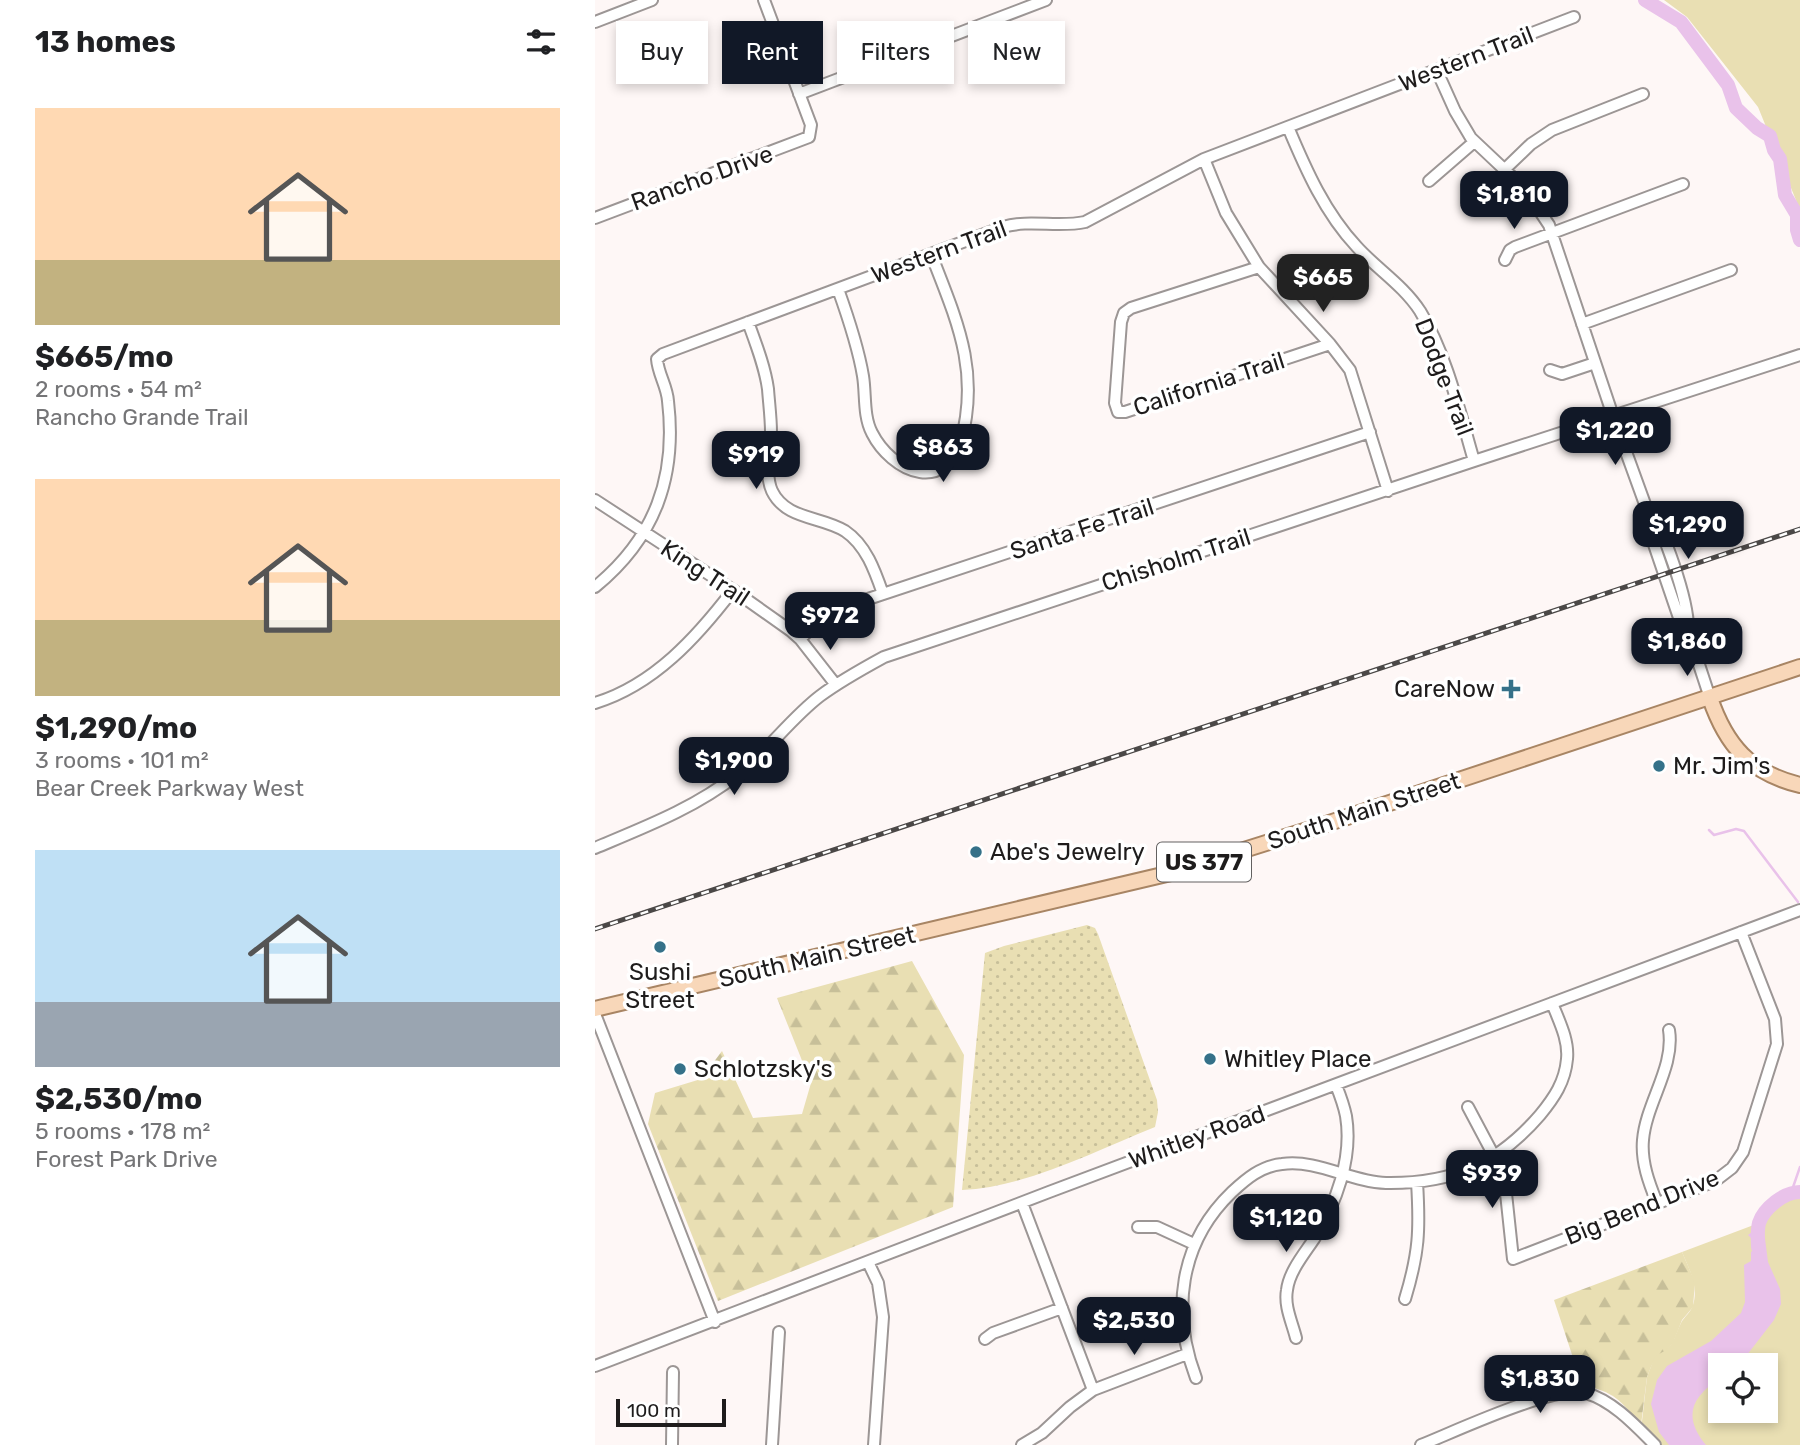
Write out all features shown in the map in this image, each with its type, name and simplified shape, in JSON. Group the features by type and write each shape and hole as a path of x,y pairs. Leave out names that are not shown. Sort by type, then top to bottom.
{"main road":[{"name":"South Main Street","path":"595,1012 1171,873 1800,667"},
{"path":"1710,698 1720,727 1741,754 1767,772 1800,785"}],"street":[{"path":"595,22 652,0"},
{"path":"764,0 799,94 1046,0"},
{"name":"Western Trail","path":"595,587 618,566 645,534 657,510 666,479 670,445 668,396 657,367 657,359 663,354 1010,225 1073,225 1085,222 1204,159 1574,17"},
{"path":"1437,71 1455,111 1474,142 1525,190 1552,233 1646,507 1646,521 1710,698"},
{"name":"Rancho Drive","path":"595,218 809,137 811,125 799,94"},
{"path":"1505,169 1531,144 1552,130 1643,94"},
{"name":"Dodge Trail","path":"1288,127 1308,173 1338,224 1357,248 1405,291 1428,326 1461,415 1473,461"},
{"path":"1429,181 1474,142"},
{"path":"1204,159 1226,213 1259,267 1330,344 1350,370 1388,491"},
{"path":"1505,260 1510,250 1683,184"},
{"path":"838,289 858,351 871,432 888,454 906,468 919,472 940,468 955,458 964,429 968,371 953,310 931,254"},
{"name":"California Trail","path":"1259,267 1131,308 1124,313 1115,403 1118,412 1180,395 1330,344"},
{"path":"1582,324 1731,270"},
{"path":"748,322 768,386 771,431 768,476 772,490 792,513 819,519 853,538 874,566 883,594"},
{"name":"Chisholm Trail","path":"595,848 673,815 722,786 741,772 819,697 850,675 899,652 1800,355"},
{"path":"1550,370 1562,374 1595,363"},
{"name":"Santa Fe Trail","path":"800,639 815,625 841,608 1370,432"},
{"name":"King Trail","path":"595,500 733,590 800,639 835,685"},
{"path":"595,703 639,682 682,650 702,631 733,590"},
{"name":"Whitley Road","path":"595,1366 1800,910"},
{"name":"Big Bend Drive","path":"1495,1156 1505,1184 1513,1259 1716,1181 1735,1164 1746,1144 1774,1056 1777,1036 1775,1020 1741,932"},
{"path":"1196,1378 1187,1354 1181,1311 1185,1278 1195,1244 1215,1210 1254,1174 1274,1165 1296,1163 1382,1183 1417,1182 1440,1180 1495,1156 1527,1130 1561,1085 1567,1047 1552,1003"},
{"path":"595,1012 715,1322"},
{"path":"1657,1203 1645,1169 1642,1142 1670,1048 1669,1030"},
{"path":"1296,1338 1288,1311 1287,1287 1291,1275 1325,1221 1337,1193 1345,1160 1346,1115 1336,1085"},
{"path":"1468,1107 1495,1156"},
{"path":"1405,1299 1418,1252 1420,1222 1417,1182"},
{"path":"1022,1203 1093,1390"},
{"path":"1138,1227 1157,1227 1195,1244"},
{"path":"868,1262 878,1283 883,1317 874,1445"},
{"path":"985,1339 993,1333 1062,1308"},
{"path":"772,1445 779,1332"},
{"path":"1022,1445 1042,1433 1093,1390 1187,1354"},
{"path":"672,1445 673,1372"},
{"path":"1421,1445 1539,1398 1570,1391 1584,1392 1610,1405 1655,1445"}],"green space":[{"path":"1664,0 1800,0 1800,210 1758,107 1687,17"},
{"path":"1087,925 1095,928 1098,934 1157,1100 1155,1127 1036,1175 962,1190 985,953"},
{"path":"912,961 964,1055 953,1207 718,1301 648,1124 655,1093 701,1079 722,1051 753,1118 802,1114 811,1083 777,998"},
{"path":"1800,1192 1800,1445 1655,1445 1641,1430 1647,1377 1655,1356 1672,1343 1695,1298 1692,1278 1682,1252 1759,1223 1771,1206 1782,1198"},
{"path":"1682,1252 1695,1282 1693,1307 1682,1320 1673,1343 1655,1359 1651,1367 1647,1377 1641,1425 1616,1398 1582,1385 1554,1300"}],"shaded area":[{"path":"1753,1229 1764,1231 1768,1262 1780,1289 1781,1304 1774,1320 1748,1353 1708,1353 1708,1387 1693,1408 1694,1425 1706,1445 1669,1445 1659,1432 1651,1404 1657,1380 1667,1366 1711,1341 1741,1313 1745,1302 1744,1265 1751,1261 1751,1252 1754,1249 1753,1240 1748,1235"}],"waterway":[{"path":"1645,0 1681,22 1728,85 1736,108 1770,136 1780,159 1785,195 1797,215 1800,240"},
{"path":"1709,830 1714,835 1736,829 1744,831 1798,902"},
{"path":"1791,1193 1800,1167"},
{"path":"1758,1247 1759,1223 1765,1212 1781,1198 1800,1192"}],"railway":[{"path":"595,929 1800,529"}],"place":[{"name":"CareNow","path":"1511,689"},
{"name":"Mr. Jim's","path":"1659,766"},
{"name":"Abe's Jewelry","path":"976,852"},
{"name":"Sushi Street","path":"660,947"},
{"name":"Whitley Place","path":"1210,1059"},
{"name":"Schlotzsky's","path":"680,1069"}]}
